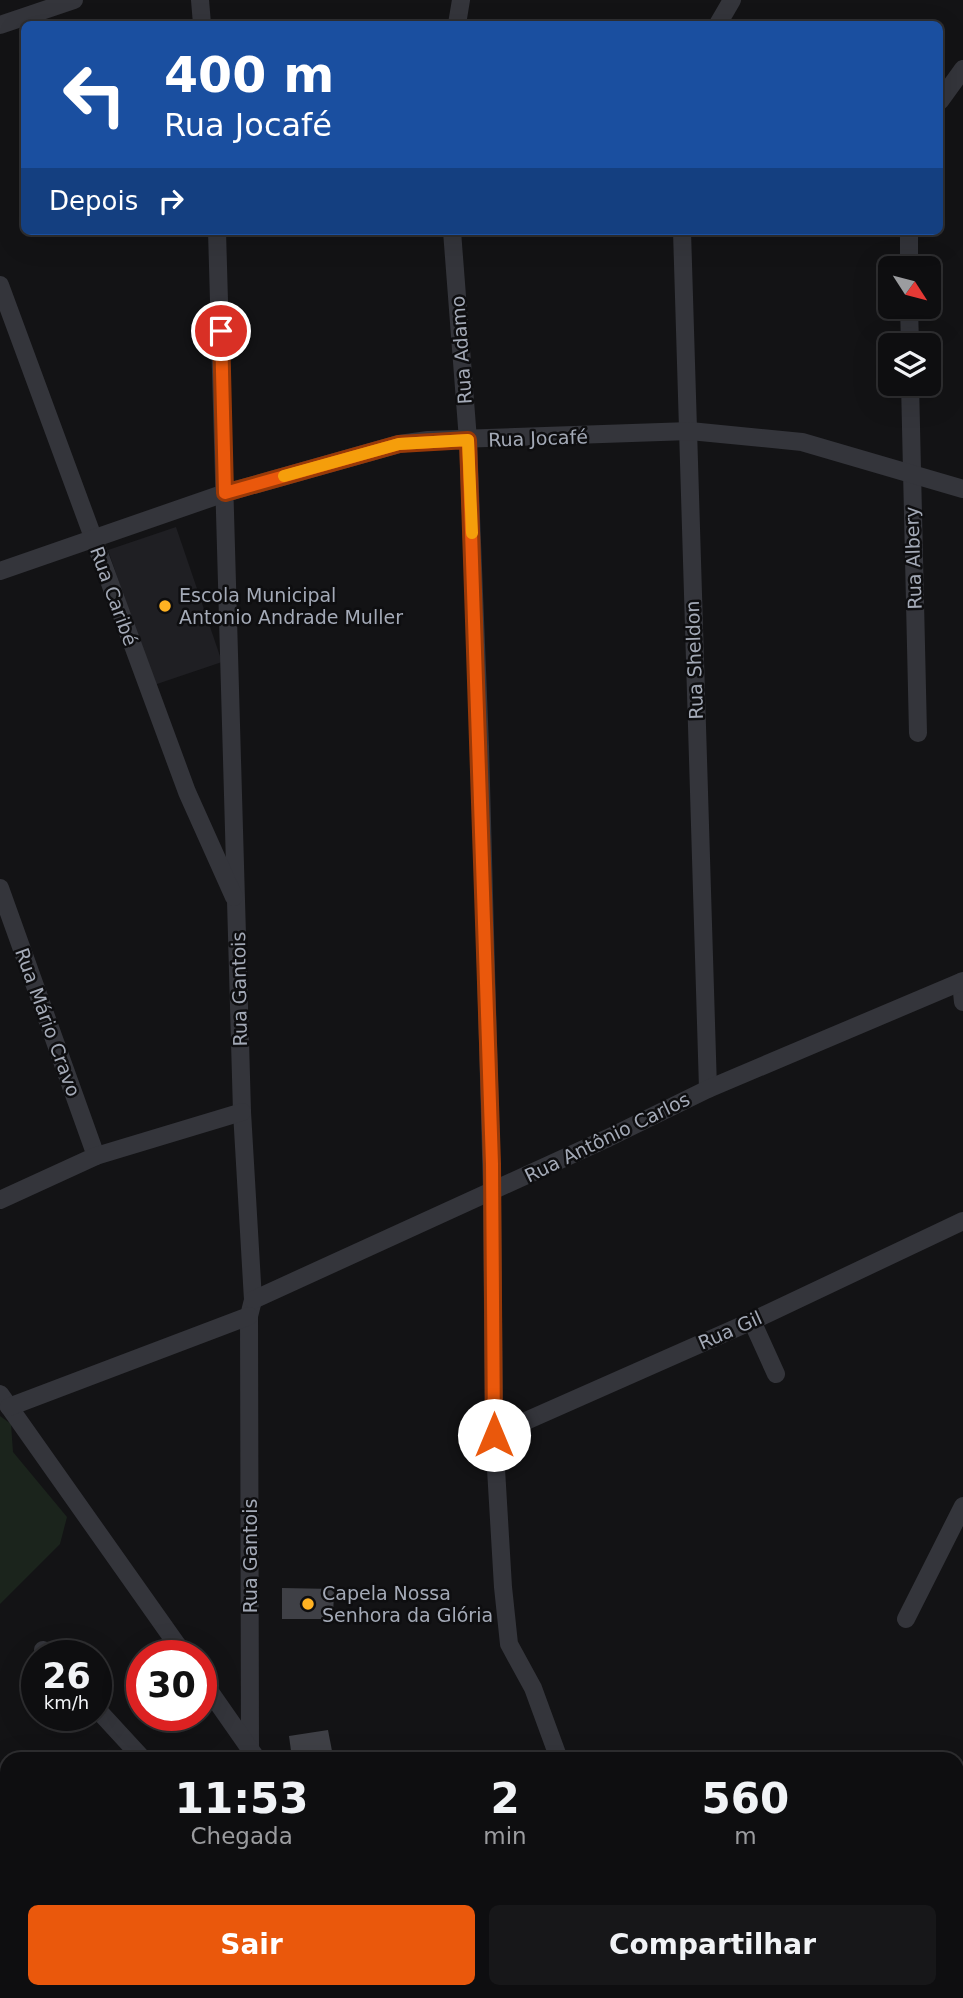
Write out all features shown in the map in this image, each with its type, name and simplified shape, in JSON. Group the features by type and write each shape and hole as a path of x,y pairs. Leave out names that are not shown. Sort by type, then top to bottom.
{"street":[{"path":"0,25 74,0"},
{"path":"200,0 202,21"},
{"path":"458,21 461,0"},
{"path":"720,21 732,0"},
{"path":"943,97 963,69"},
{"name":"Rua Gantois","path":"217,235 242,1112 251,1308 253,1752"},
{"name":"Rua Adamo","path":"452,235 468,440 481,747 492,1192 494,1435 509,1644 533,1688 556,1752"},
{"name":"Rua Sheldon","path":"682,235 708,1089"},
{"path":"909,235 909,256"},
{"name":"Rua Caribé","path":"0,285 187,792 237,904"},
{"name":"Rua Albery","path":"910,396 918,733"},
{"name":"Rua Jocafé","path":"0,571 93,541 225,493 399,444 690,431 802,442 963,489"},
{"name":"Rua Mário Cravo","path":"0,888 96,1156"},
{"path":"962,981 963,1002"},
{"name":"Rua Antônio Carlos","path":"5,1400 251,1308 708,1089 962,981"},
{"path":"0,1200 96,1156 242,1112"},
{"name":"Rua Gil","path":"494,1435 752,1321 963,1221"},
{"path":"752,1321 776,1374"},
{"path":"5,1400 174,1640"},
{"path":"906,1619 963,1506"},
{"path":"217,1702 252,1752"},
{"path":"112,1725 137,1752"}],"shaded area":[{"name":"Escola Municipal Antonio Andrade Muller","path":"176,527 222,662 154,685 108,550"},
{"path":"0,1416 11,1424 13,1452 67,1517 60,1544 0,1604"}],"building":[{"name":"Capela Nossa Senhora da Glória","path":"282,1588 334,1589 333,1619 282,1619"},
{"path":"328,1730 332,1751 291,1752 289,1736"}],"slow traffic":[{"path":"284,476 399,444 428,440 468,440 472,533"}],"place":[{"name":"Escola Municipal Antonio Andrade Muller","path":"165,606"},
{"name":"Capela Nossa Senhora da Glória","path":"308,1604"}],"route":[{"path":"221,331 225,493 399,444 428,440 468,440 481,747 492,1164 494,1435"}]}
